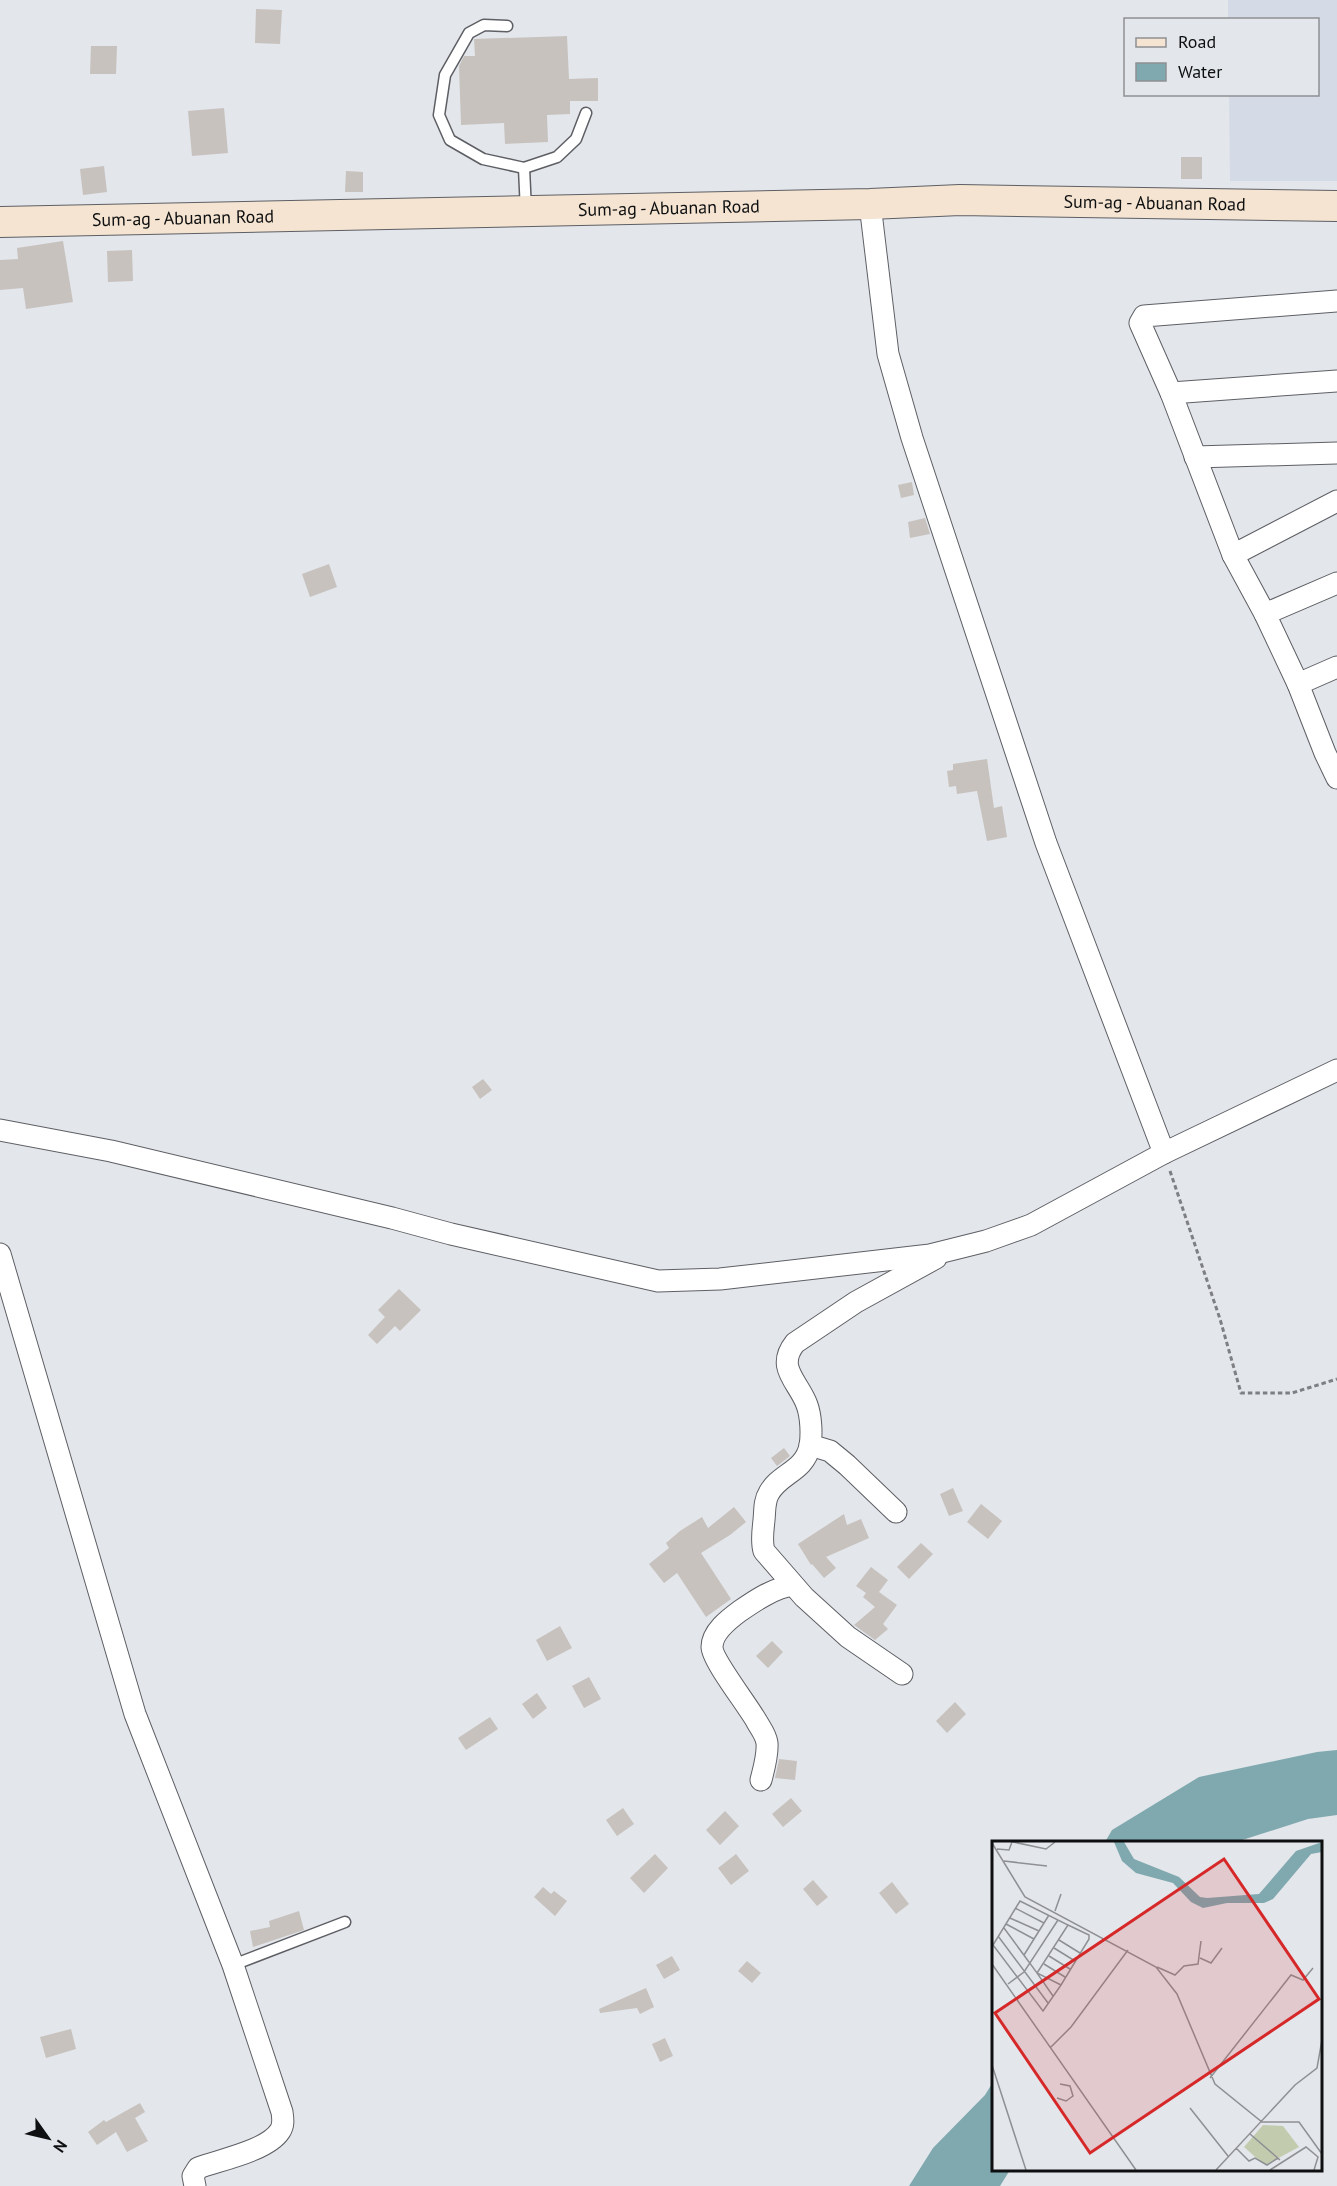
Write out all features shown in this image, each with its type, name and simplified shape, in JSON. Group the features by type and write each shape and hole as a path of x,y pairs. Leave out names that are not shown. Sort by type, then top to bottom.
{"main road":[{"name":"Sum-ag - Abuanan Road","path":"0,222 870,204 960,200 1337,206"}],"street":[{"path":"870,204 888,354 912,438 1046,843 1164,1153"},
{"path":"1337,301 1144,316 1140,323 1171,393 1233,555 1265,614 1331,751 1337,778"},
{"path":"1171,393 1337,381"},
{"path":"1195,457 1337,453"},
{"path":"1233,555 1337,501"},
{"path":"1265,614 1337,583"},
{"path":"1298,684 1337,667"},
{"path":"0,1130 111,1151 451,1234 658,1281 720,1279 914,1257 986,1241 1031,1225 1164,1153 1337,1070"},
{"path":"902,1674 848,1637 793,1585 764,1551 762,1544 764,1505 770,1490 804,1461 810,1445 808,1406 789,1373 786,1362 791,1348 856,1302 949,1251"},
{"path":"0,1254 135,1714 233,1965 277,2095 283,2124 281,2130 269,2141 253,2149 198,2168 193,2176 195,2186"},
{"path":"810,1445 830,1451 896,1512"},
{"path":"761,1780 766,1752 765,1736 745,1700 716,1659 712,1649 713,1640 724,1624 744,1609 781,1587 793,1585"}],"lane":[{"path":"507,26 484,25 469,33 445,75 439,115 450,140 483,159 524,168 557,157 576,139 586,113"},
{"path":"524,168 526,211"},
{"path":"233,1965 345,1922"}],"path":[{"path":"1164,1153 1220,1318 1241,1393 1292,1393 1337,1379"}],"shaded area":[{"path":"1228,0 1337,0 1337,181 1230,181 1229,96 1319,96 1319,18 1228,18"}],"water":[{"path":"1337,1750 1337,1815 1308,1819 1239,1841 1106,1841 1112,1830 1199,1777 1317,1752"},
{"path":"992,2084 992,2171 1009,2171 1000,2186 909,2186 933,2148 985,2095"}],"building":[{"path":"256,9 282,10 280,44 255,43"},
{"path":"567,36 569,79 598,78 598,101 570,101 570,114 547,115 548,142 505,144 504,123 461,125 459,66 464,56 475,56 474,39"},
{"path":"91,46 117,46 116,74 90,74"},
{"path":"224,108 228,153 192,156 188,111"},
{"path":"1181,157 1202,157 1202,179 1181,179"},
{"path":"104,166 107,192 83,195 80,169"},
{"path":"346,171 363,172 363,192 345,192"},
{"path":"63,241 73,302 26,309 23,288 0,290 0,260 18,259 17,248"},
{"path":"132,250 133,281 108,282 107,251"},
{"path":"912,482 914,495 901,498 898,485"},
{"path":"925,518 930,534 910,538 908,522"},
{"path":"329,564 337,587 310,597 302,574"},
{"path":"987,759 994,808 1002,806 1007,837 987,841 977,791 957,794 956,786 949,787 947,771 953,770 953,764"},
{"path":"483,1079 492,1090 480,1099 472,1087"},
{"path":"399,1289 421,1310 400,1331 395,1326 377,1344 368,1335 385,1317 378,1310"},
{"path":"784,1448 790,1456 777,1466 771,1458"},
{"path":"953,1488 963,1511 949,1516 940,1494"},
{"path":"981,1504 1002,1521 988,1539 967,1522"},
{"path":"734,1507 746,1522 701,1553 731,1599 706,1617 677,1573 664,1583 649,1564 669,1548 666,1543 680,1531 702,1517 708,1528"},
{"path":"844,1514 847,1525 861,1519 869,1538 826,1557 836,1568 824,1578 811,1565 798,1544"},
{"path":"921,1543 933,1554 909,1579 897,1567"},
{"path":"871,1567 888,1580 879,1592 897,1605 883,1624 888,1629 875,1640 854,1625 875,1607 863,1597 866,1593 856,1586"},
{"path":"560,1626 572,1648 547,1661 536,1640"},
{"path":"772,1641 783,1652 768,1668 756,1656"},
{"path":"589,1677 601,1699 584,1708 572,1686"},
{"path":"537,1693 547,1708 533,1719 522,1704"},
{"path":"955,1702 966,1714 947,1733 936,1721"},
{"path":"490,1717 498,1729 466,1750 458,1738"},
{"path":"779,1759 797,1761 795,1780 775,1778"},
{"path":"791,1798 802,1811 783,1827 772,1814"},
{"path":"623,1808 634,1824 617,1836 606,1820"},
{"path":"725,1811 739,1826 720,1845 706,1830"},
{"path":"655,1854 668,1868 644,1893 630,1878"},
{"path":"736,1854 749,1871 731,1885 718,1868"},
{"path":"813,1880 828,1897 817,1906 803,1889"},
{"path":"892,1882 909,1904 896,1914 879,1893"},
{"path":"543,1887 551,1894 554,1891 567,1901 555,1916 534,1897"},
{"path":"299,1911 304,1930 253,1947 250,1931 270,1927 269,1921"},
{"path":"672,1956 680,1970 664,1979 656,1965"},
{"path":"747,1961 761,1973 752,1983 738,1971"},
{"path":"646,1988 654,2007 640,2014 637,2008 600,2013 599,2009"},
{"path":"71,2029 76,2049 46,2058 40,2037"},
{"path":"665,2038 673,2056 660,2062 652,2044"},
{"path":"140,2103 145,2112 135,2118 148,2141 127,2152 116,2132 97,2145 88,2132 104,2120 106,2122"}]}
